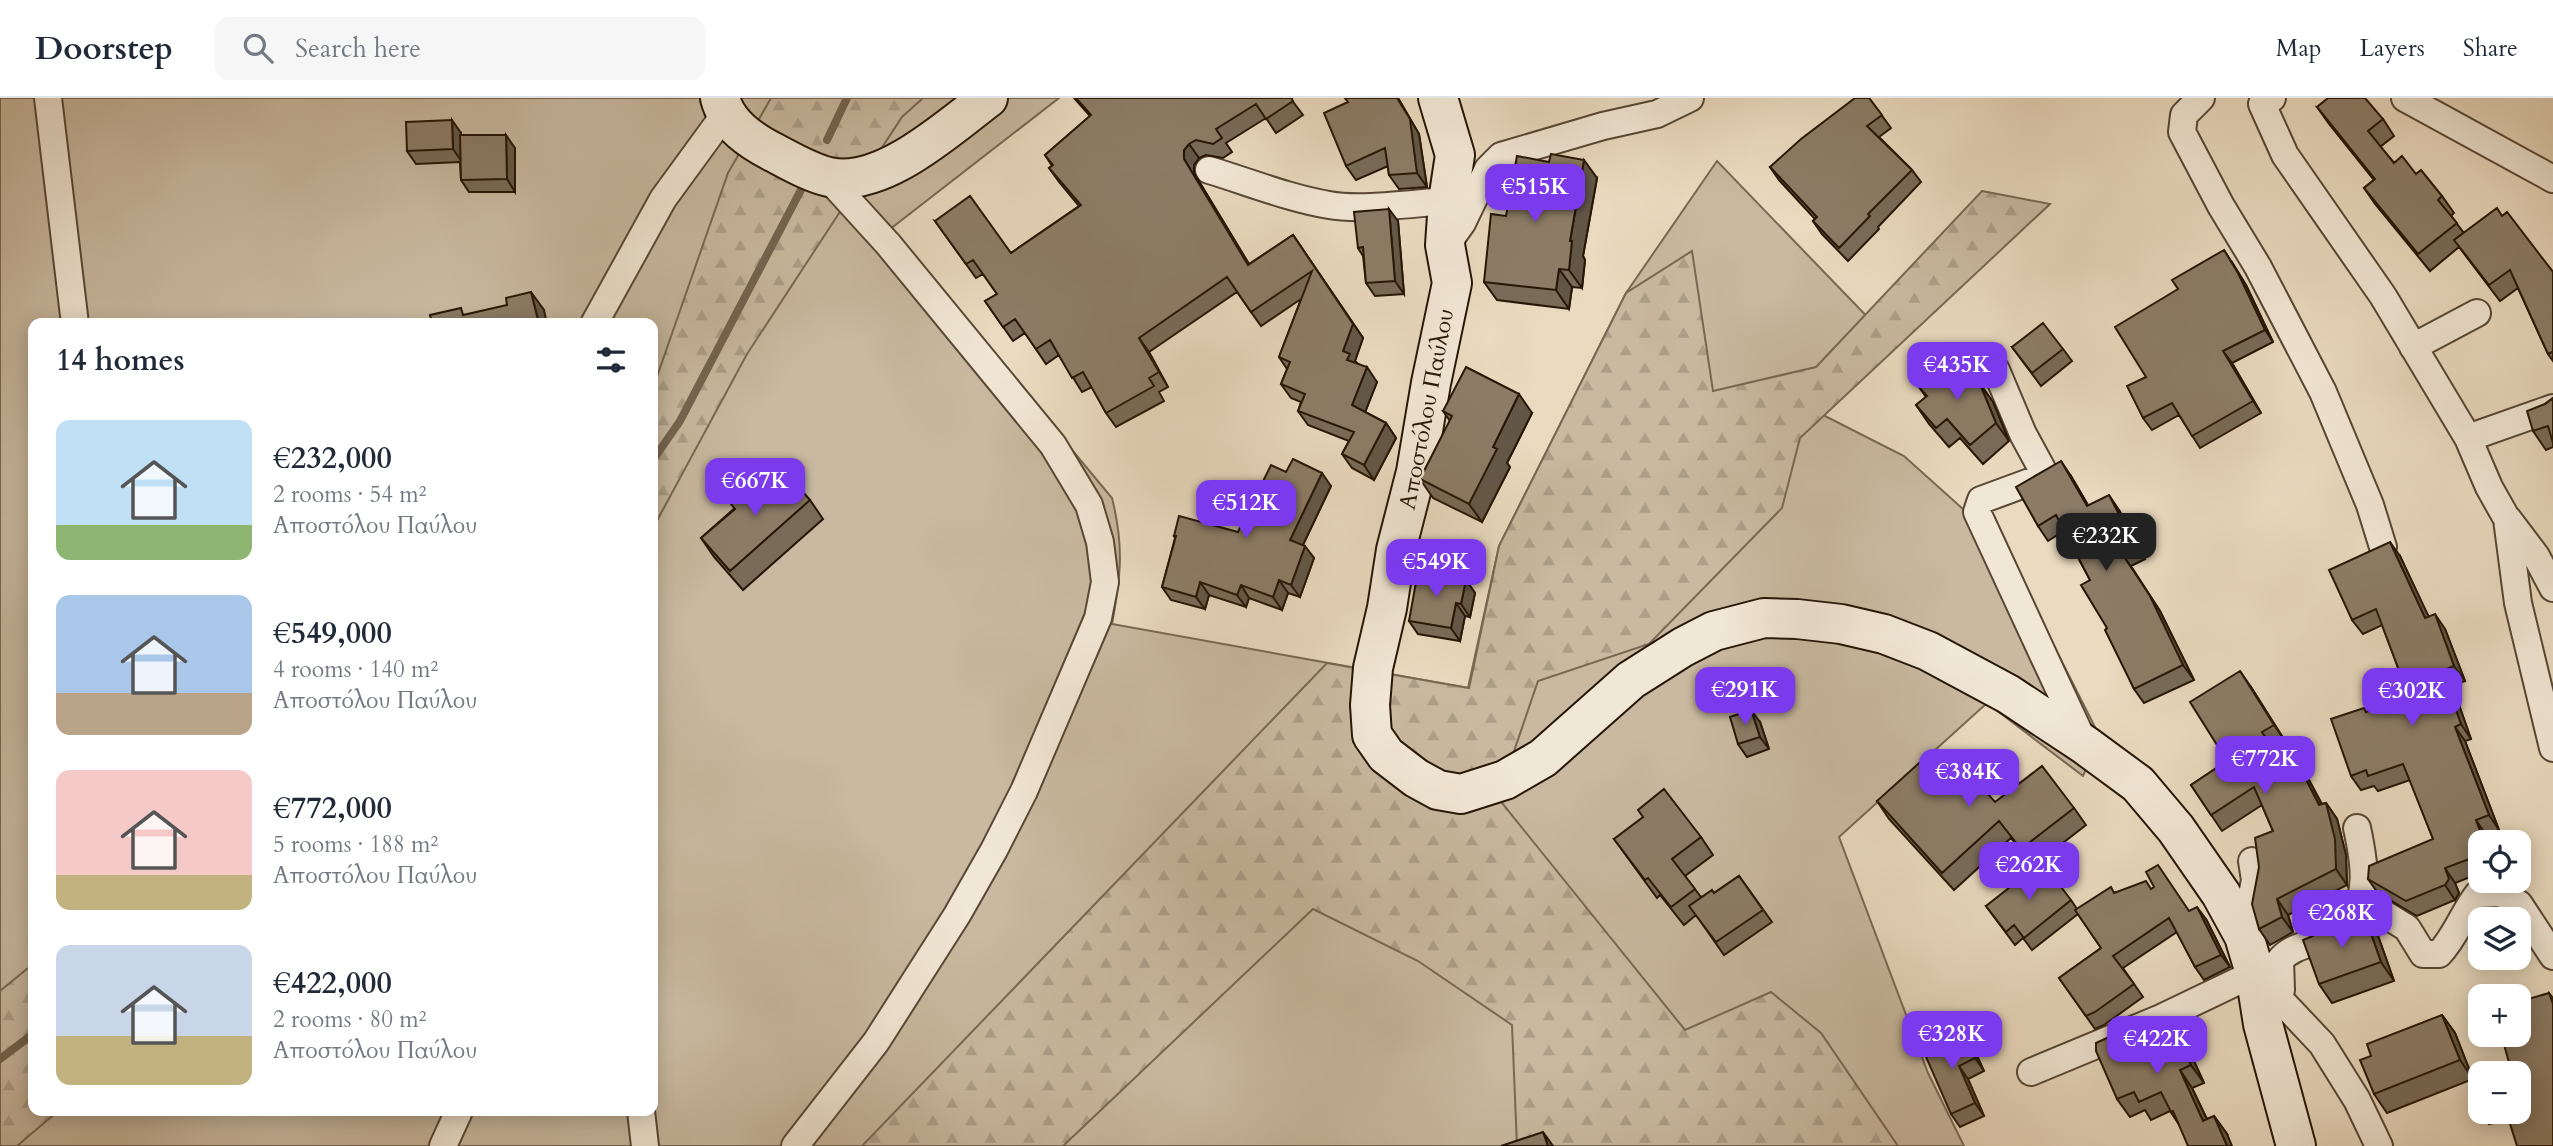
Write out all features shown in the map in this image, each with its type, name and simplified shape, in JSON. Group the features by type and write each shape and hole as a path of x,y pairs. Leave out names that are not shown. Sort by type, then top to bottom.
{"street":[{"path":"48,98 74,318"},
{"path":"597,318 663,199 722,106 736,127 770,150 827,177 857,179 882,170 915,152 988,98"},
{"name":"Αποστόλου Παύλου","path":"1438,98 1455,155 1448,201 1446,245 1452,283 1416,472 1396,550 1387,608 1373,668 1371,735 1386,755 1401,768 1438,790 1461,794 1505,780 1543,758 1631,680 1683,647 1714,631 1764,618 1842,624 1884,634 1928,651 2008,694 2085,745 2138,785 2176,829 2221,894 2244,936 2265,998 2296,1146"},
{"path":"1446,245 1462,223 1489,169 1501,156 1603,126 1657,114 1690,98"},
{"path":"2202,98 2184,115 2182,132 2221,206 2258,267 2323,391 2370,505 2383,547"},
{"path":"2405,98 2553,179"},
{"path":"2264,100 2285,155 2383,296 2441,397 2468,438 2489,487 2507,519 2536,556 2553,587"},
{"path":"1209,170 1332,206 1384,206 1448,201"},
{"path":"795,1146 876,1042 957,915 994,850 1024,791 1098,618 1105,582 1100,542 1089,505 1053,445 888,244 827,177"},
{"path":"2413,346 2477,313"},
{"path":"1996,370 2023,434 2042,469 2038,480 1981,500 1977,512 2085,745"},
{"path":"2468,438 2553,408"},
{"path":"2507,519 2518,603 2553,748"},
{"path":"2031,1072 2161,1018 2265,998 2281,990 2280,960 2286,953 2334,936 2353,917 2361,903 2363,855 2357,828"},
{"path":"2244,936 2255,880 2252,861"},
{"path":"2353,917 2376,909 2407,928 2423,954 2439,954 2450,942 2467,908 2478,894 2501,893 2519,904 2553,956"},
{"path":"2265,998 2322,1044 2357,1100 2379,1146"},
{"path":"443,1146 457,1116"},
{"path":"642,1116 645,1146"}],"green space":[{"path":"0,98 1059,98 889,230 1112,498 1120,561 1112,624 1468,688 1499,546 1626,293 1717,161 1877,327 1823,415 1904,456 2003,545 2100,737 2083,776 1987,703 1839,837 1928,1073 1964,1146 0,1146"},
{"path":"771,98 923,98 902,117 747,354 658,519 658,374 728,173"},
{"path":"1982,191 2050,204 1800,438 1782,508 1649,644 1538,681 1498,798 1685,1030 1771,992 1821,1033 1898,1146 1517,1146 1512,1025 1418,961 1313,909 1063,1146 862,1146 1327,663 1469,688 1499,546 1626,293 1692,251 1713,391 1816,367"},
{"path":"28,968 28,1116 52,1116 17,1146 0,1146 0,991"}],"building":[{"path":"1076,98 1291,98 1293,101 1266,119 1256,104 1216,129 1222,138 1213,144 1196,140 1189,144 1184,150 1184,159 1248,265 1293,235 1353,324 1343,351 1350,354 1347,360 1367,367 1352,405 1386,423 1364,465 1342,454 1354,432 1298,411 1305,394 1281,384 1290,362 1279,357 1312,271 1251,312 1227,277 1139,338 1159,372 1149,378 1154,386 1106,413 1083,372 1072,378 1050,340 1036,349 1015,319 1003,327 985,301 997,294 973,260 966,264 935,221 970,196 1011,253 1081,205 1049,168 1053,165 1045,155 1091,115"},
{"path":"1345,98 1397,98 1410,119 1417,173 1389,175 1385,148 1346,166 1324,113 1348,102"},
{"path":"1855,98 1869,98 1882,115 1867,126 1912,170 1839,248 1813,221 1817,217 1770,167 1801,139"},
{"path":"2328,98 2365,98 2383,119 2368,131 2394,163 2402,156 2416,174 2421,170 2442,196 2438,200 2457,223 2418,254 2364,188 2375,179 2317,107"},
{"path":"452,120 453,149 407,151 406,122"},
{"path":"460,135 506,135 507,179 461,180"},
{"path":"1551,154 1584,160 1570,241 1569,270 1559,269 1556,290 1484,282 1491,214 1506,216 1517,156 1549,162"},
{"path":"2497,208 2502,216 2507,212 2553,272 2553,354 2548,354 2510,270 2489,285 2454,240"},
{"path":"1389,209 1395,281 1366,283 1363,247 1358,248 1354,212"},
{"path":"2224,250 2265,330 2223,351 2253,401 2192,436 2172,403 2143,418 2127,386 2146,377 2115,327 2178,289 2172,280"},
{"path":"531,292 538,318 431,318 430,315 461,308 463,315 507,305 506,298"},
{"path":"2043,323 2063,349 2032,373 2012,347"},
{"path":"1949,360 1956,368 1962,363 1980,384 1996,423 1970,445 1947,419 1936,428 1916,405 1927,396 1919,387"},
{"path":"1466,367 1519,394 1493,447 1497,449 1469,504 1420,479 1452,416 1443,411"},
{"path":"2553,398 2553,443 2548,426 2533,431 2527,411"},
{"path":"1293,459 1322,473 1290,540 1305,546 1291,585 1279,580 1273,597 1241,585 1237,595 1200,582 1196,597 1162,587 1179,516 1238,532 1271,465 1286,472"},
{"path":"2061,461 2087,506 2109,495 2135,545 2121,552 2150,596 2183,665 2134,689 2105,630 2107,628 2081,585 2090,580 2056,515 2038,526 2016,487"},
{"path":"781,467 810,500 730,571 701,538 735,509 731,504 759,479 763,483"},
{"path":"2390,542 2425,618 2435,614 2454,666 2442,671 2461,724 2455,727 2489,815 2476,820 2480,830 2468,830 2468,859 2445,868 2449,879 2445,885 2406,901 2368,879 2369,866 2433,839 2403,764 2368,776 2366,770 2351,776 2331,719 2364,708 2366,712 2409,697 2376,609 2352,620 2329,570"},
{"path":"1418,571 1466,580 1461,604 1456,603 1451,628 1409,621"},
{"path":"2240,671 2274,725 2262,732 2285,767 2297,762 2319,805 2326,803 2335,839 2336,869 2277,899 2282,917 2259,929 2252,904 2259,867 2255,838 2273,831 2254,787 2211,815 2191,785 2227,761 2190,702"},
{"path":"1751,710 1760,737 1738,744 1730,717"},
{"path":"1952,754 1995,802 2042,766 2074,808 2021,849 1999,821 1942,873 1877,801 1928,755 1938,766"},
{"path":"1664,789 1701,837 1672,859 1695,889 1671,907 1648,878 1645,880 1614,839 1643,817 1638,810"},
{"path":"2042,862 2071,900 2024,938 2014,925 2006,932 1986,906"},
{"path":"2158,865 2189,911 2197,907 2221,955 2195,967 2169,918 2113,956 2134,984 2086,1016 2059,978 2101,948 2075,910 2111,887 2114,893 2146,881 2151,889 2154,887 2146,872"},
{"path":"1739,876 1763,910 1716,942 1689,906"},
{"path":"2364,914 2381,962 2319,984 2303,940"},
{"path":"2549,993 2553,1004 2553,1146 2517,1146 2510,1124 2531,1124 2531,1061 2509,1061 2505,1047 2531,1047 2531,998"},
{"path":"2442,1015 2460,1060 2374,1094 2360,1060 2371,1056 2367,1044"},
{"path":"2170,1019 2191,1065 2180,1070 2203,1121 2214,1116 2227,1146 2188,1146 2173,1111 2171,1112 2161,1092 2139,1102 2134,1092 2117,1099 2096,1051 2096,1043 2140,1023 2144,1031"},
{"path":"1963,1033 1975,1058 1959,1066 1975,1103 1951,1114 1923,1050"},
{"path":"1543,1132 1548,1146 1501,1146"}],"waterway":[{"path":"827,140 847,98"},
{"path":"658,453 680,421 801,190"},
{"path":"0,1059 28,1038"}]}
